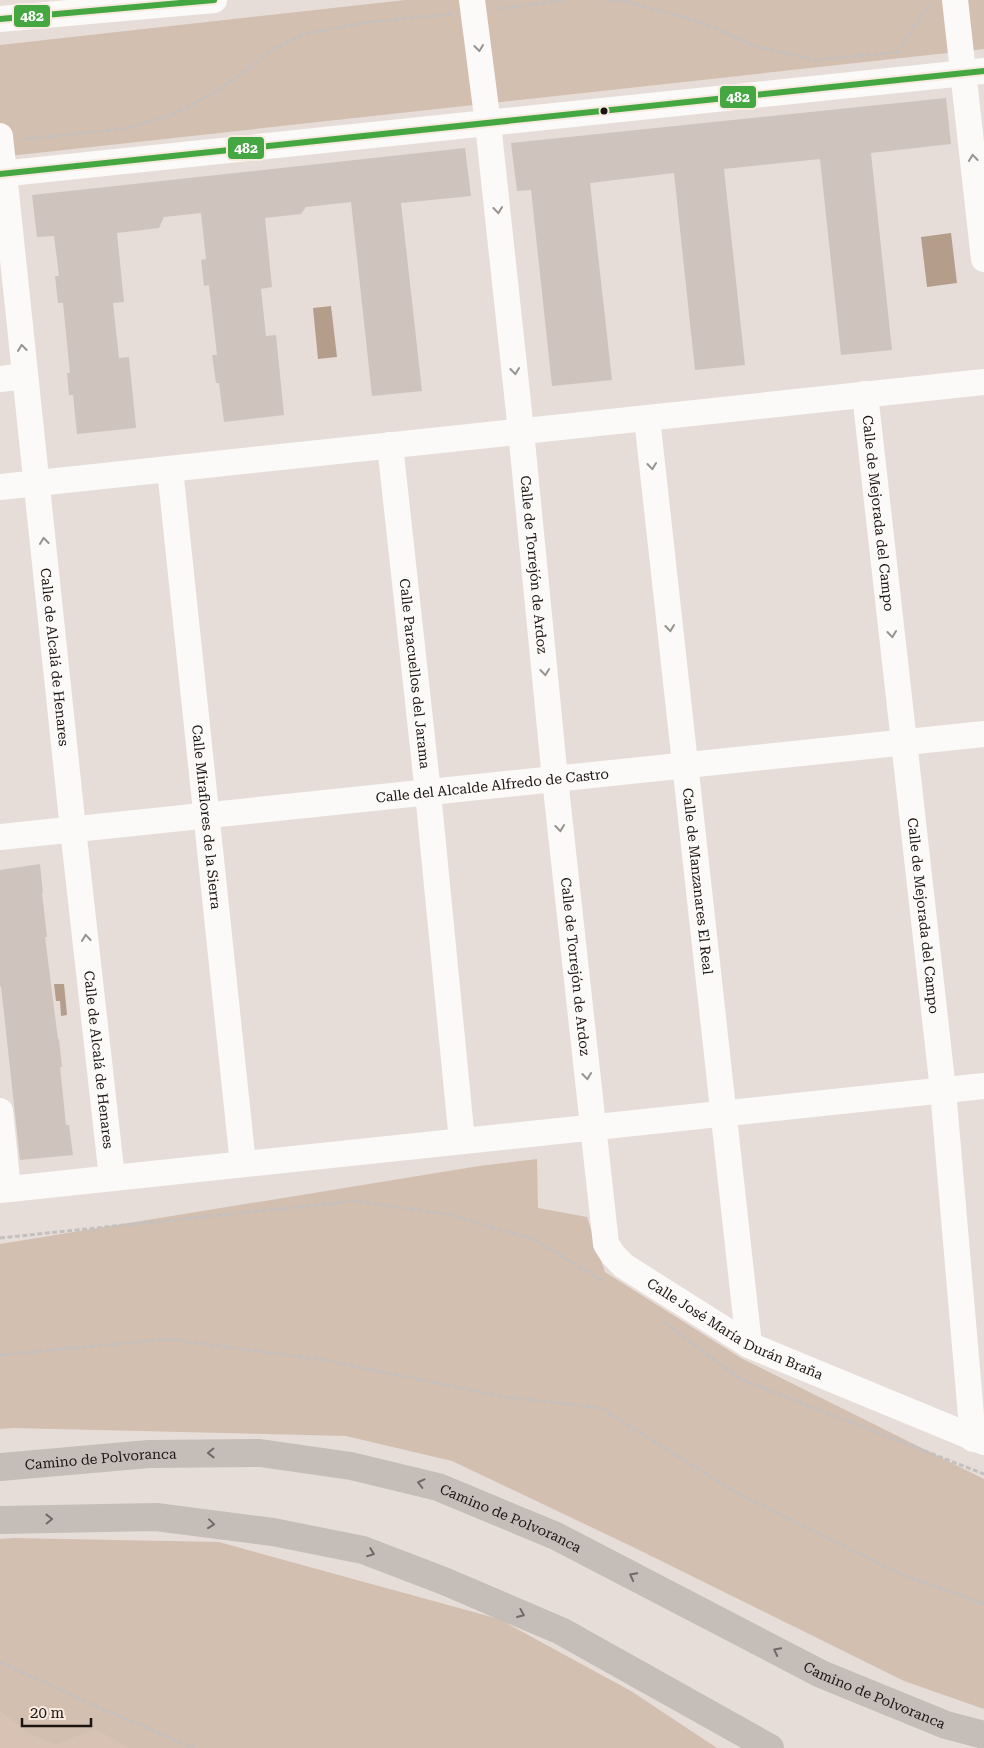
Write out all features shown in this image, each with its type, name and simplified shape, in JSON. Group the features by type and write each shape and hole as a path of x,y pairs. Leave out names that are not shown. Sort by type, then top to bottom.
{"highway":[{"name":"Camino de Polvoranca","path":"0,1467 148,1454 260,1453 351,1466 438,1487 556,1536 821,1674 946,1725 984,1735"},
{"path":"0,1520 156,1517 273,1532 363,1550 444,1581 561,1631 770,1748"}],"street":[{"path":"0,19 214,0"},
{"path":"955,0 974,72 984,259"},
{"name":"Calle de Torrejón de Ardoz","path":"473,6 488,124 521,431 555,779 593,1128"},
{"path":"2,173 974,72"},
{"name":"Calle de Alcalá de Henares","path":"0,136 2,173 26,376 73,829 112,1178"},
{"path":"0,379 26,376"},
{"path":"0,487 984,382"},
{"name":"Calle de Mejorada del Campo","path":"865,394 943,1090 979,1440"},
{"name":"Calle de Manzanares El Real","path":"647,418 749,1345"},
{"name":"Calle Paracuellos del Jarama","path":"390,445 428,792 462,1141"},
{"name":"Calle Miraflores de la Sierra","path":"170,469 243,1164"},
{"name":"Calle del Alcalde Alfredo de Castro","path":"0,837 984,734"},
{"path":"0,1111 4,1190 984,1086"},
{"name":"Calle José María Durán Braña","path":"593,1128 605,1238 613,1255 624,1266 749,1345 979,1440"}],"path":[{"path":"0,141 122,129 172,115 208,96 242,74 272,49 304,34 473,6 565,0"},
{"path":"605,0 623,1 697,21 758,47 816,60 897,52 930,4 955,0"},
{"path":"0,1238 355,1202 446,1214 535,1240 610,1286"},
{"path":"658,1318 740,1379 984,1474"},
{"path":"0,1355 168,1339 324,1360 505,1398 601,1408 737,1493 898,1573 984,1604"},
{"path":"0,1662 95,1706 194,1748"}],"shaded area":[{"path":"405,0 984,0 984,49 0,157 0,45"},
{"path":"951,233 957,283 927,287 921,237"},
{"path":"331,306 337,357 318,359 313,308"},
{"path":"54,984 64,984 67,1015 61,1016 60,1001 56,1001"},
{"path":"537,1159 538,1208 587,1217 605,1272 741,1358 984,1479 984,1709 904,1681 633,1547 452,1461 346,1436 0,1429 0,1244 479,1166"},
{"path":"0,1539 219,1542 499,1619 631,1691 717,1748 0,1748"},
{"path":"0,1711 28,1733 56,1744 95,1729 129,1748 0,1748"}],"building":[{"path":"946,98 951,144 871,153 892,350 841,355 820,159 724,169 745,365 695,370 674,173 590,183 612,380 552,386 531,190 517,191 511,143"},
{"path":"465,148 471,196 401,203 422,391 372,396 351,202 306,207 301,214 265,218 272,287 261,289 266,336 276,335 284,415 224,422 219,383 216,383 212,355 217,355 209,285 204,286 201,260 206,259 201,213 164,217 159,228 117,233 124,302 113,303 119,358 129,357 136,428 77,434 73,395 69,395 67,373 70,373 63,303 58,303 55,276 59,276 54,236 37,237 32,195"},
{"path":"40,864 47,937 45,937 59,1039 66,1125 69,1125 73,1155 20,1160 0,987 0,870"}],"transit line":[{"name":"482","path":"0,19 214,0"},
{"name":"482","path":"0,174 984,71"}]}
